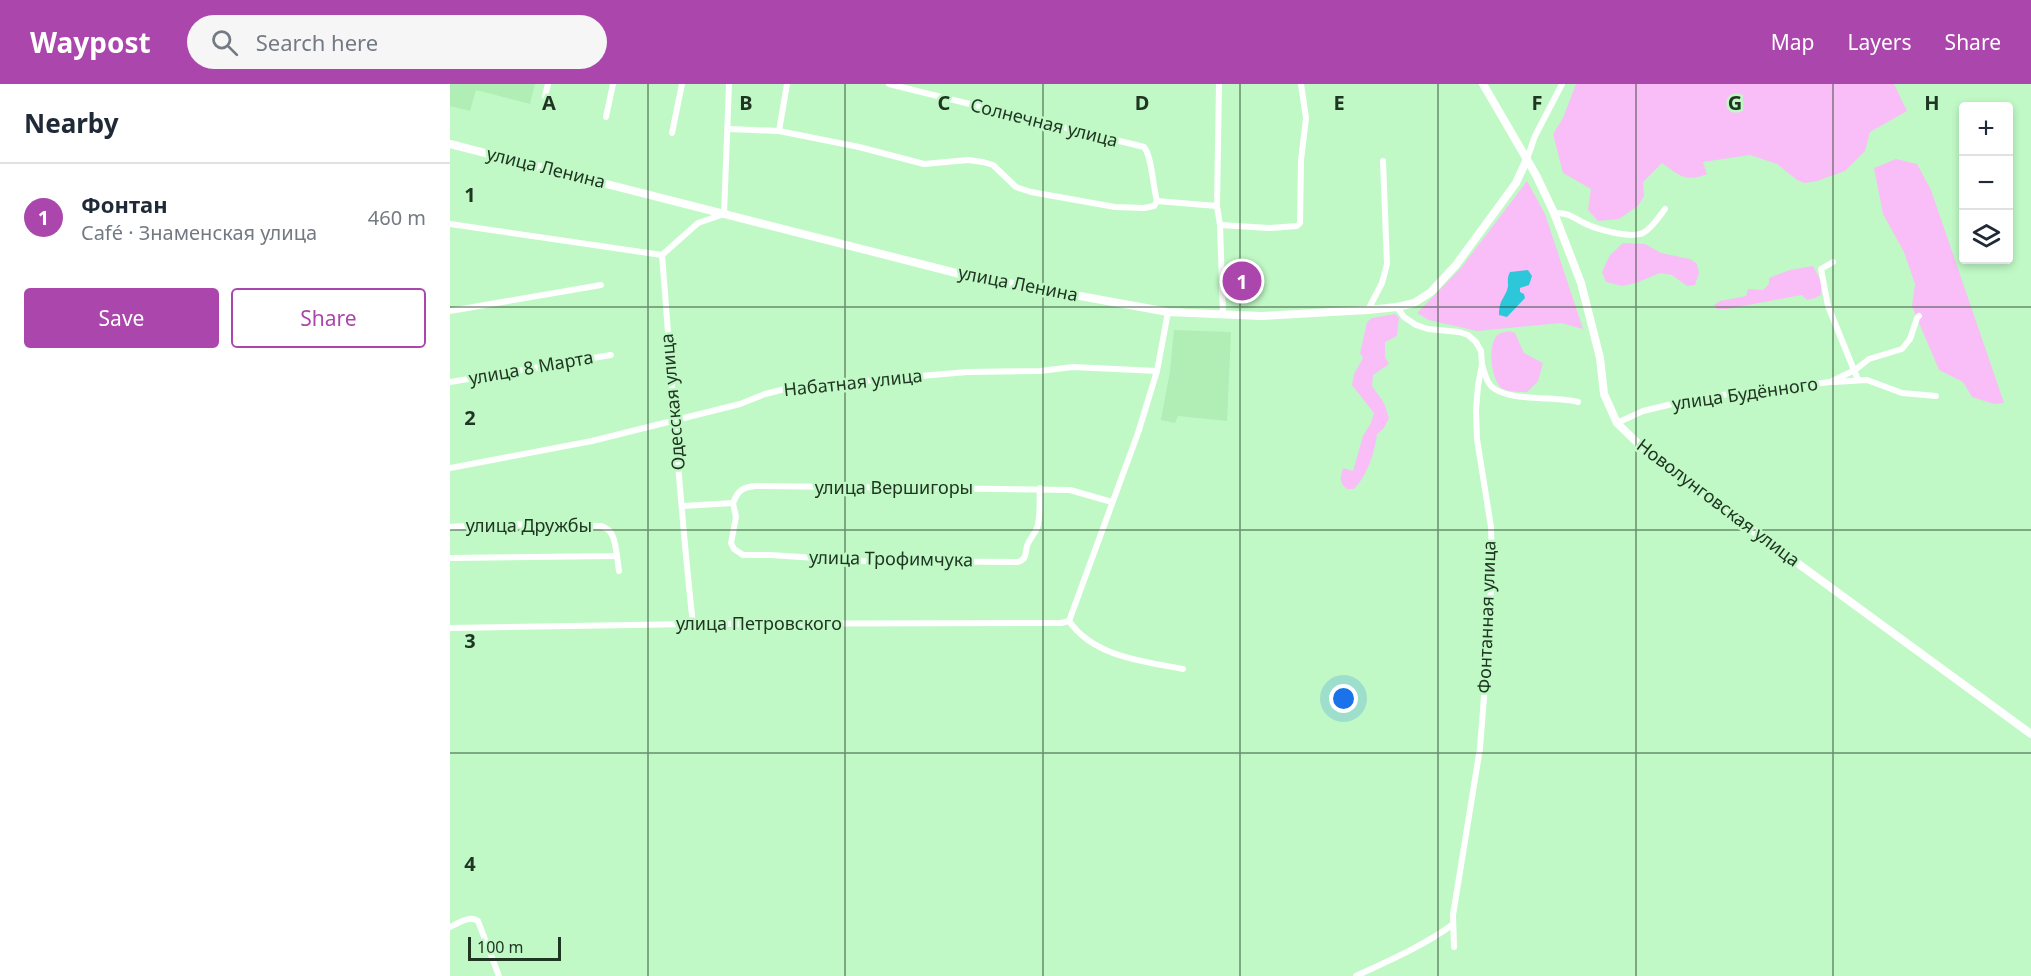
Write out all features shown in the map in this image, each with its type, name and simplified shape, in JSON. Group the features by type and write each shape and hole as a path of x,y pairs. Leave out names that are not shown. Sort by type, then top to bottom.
{"street":[{"path":"545,96 548,84"},
{"path":"606,117 613,84"},
{"path":"672,133 682,84"},
{"path":"450,224 662,255 698,224 724,214 729,84"},
{"path":"778,131 787,84"},
{"name":"Солнечная улица","path":"889,84 1144,147 1148,152 1152,184 1157,201"},
{"path":"1219,84 1218,206 1223,314"},
{"path":"1220,225 1269,228 1297,226 1300,223 1301,160 1306,118 1301,84"},
{"name":"Новолунговская улица","path":"1483,84 1527,159 1554,213 1581,283 1600,358 1604,394 1617,423 1651,456 2031,734"},
{"path":"1527,159 1535,136 1562,84"},
{"path":"729,129 778,131 859,147 924,164 957,160 982,162 993,165 1016,187 1031,192 1114,207 1144,208 1154,206 1157,201 1218,206"},
{"name":"улица Ленина","path":"450,144 964,275 1168,312 1262,316 1368,310 1414,303 1431,292 1456,265 1516,183 1527,159"},
{"path":"1368,310 1382,283 1387,264 1383,161"},
{"path":"1554,213 1571,215 1599,228 1632,235 1644,232 1665,209"},
{"name":"Одесская улица","path":"662,255 693,624"},
{"path":"1833,262 1821,269 1828,306 1858,380"},
{"path":"450,311 601,285"},
{"path":"1397,307 1404,317 1416,325 1428,329 1459,332 1472,338 1481,351 1482,364 1490,385"},
{"path":"1168,312 1157,370 1138,433 1069,621 1077,633 1094,646 1112,653 1183,669"},
{"name":"улица Будённого","path":"1617,423 1642,411 1698,398 1830,382 1855,370 1869,359 1902,349 1910,339 1919,316"},
{"name":"улица 8 Марта","path":"450,382 611,355"},
{"name":"Фонтанная улица","path":"1454,947 1452,925 1480,748 1492,564 1491,527 1477,438 1476,410 1482,364"},
{"name":"Набатная улица","path":"450,468 582,443 740,404 792,387 967,372 1040,371 1073,367 1157,370"},
{"path":"1830,382 1867,380 1902,393 1936,396"},
{"path":"1478,382 1490,385 1498,391 1515,395 1578,402"},
{"name":"улица Вершигоры","path":"733,503 740,490 756,486 1070,489 1112,502"},
{"name":"улица Трофимчука","path":"733,503 736,517 731,543 734,549 743,555 863,561 1018,562 1025,557 1036,530 1040,488"},
{"path":"682,506 733,503"},
{"name":"улица Дружбы","path":"450,526 491,524 601,526 607,528 614,538 617,556"},
{"path":"450,558 617,556 619,571"},
{"name":"улица Петровского","path":"450,628 693,624 1061,623 1069,621"},
{"path":"450,927 470,919 478,921 499,976"},
{"path":"1356,976 1400,955 1452,925"}],"shaded area":[{"path":"450,84 535,84 530,104 476,90 470,111 450,106"},
{"path":"1576,84 1894,84 1907,111 1870,132 1865,151 1845,171 1817,181 1805,183 1797,180 1777,164 1750,155 1703,162 1707,174 1693,178 1683,176 1662,163 1643,182 1644,196 1638,206 1619,219 1598,221 1588,210 1591,189 1563,173 1553,134 1563,118"},
{"path":"1896,159 1917,164 1931,190 2004,403 1994,404 1972,397 1963,382 1939,370 1912,306 1915,284 1904,252 1883,214 1874,168"},
{"path":"1527,181 1545,214 1583,329 1561,323 1477,331 1429,320 1417,313 1461,268"},
{"path":"1623,243 1645,244 1661,253 1690,259 1697,264 1699,273 1695,285 1687,286 1672,275 1660,273 1622,286 1606,282 1602,272 1610,255"},
{"path":"1813,266 1821,281 1821,295 1815,298 1807,300 1802,295 1727,309 1717,309 1714,305 1720,301 1746,296 1748,289 1763,290 1769,284 1769,278 1790,270"},
{"path":"1395,314 1399,318 1397,336 1385,342 1385,357 1389,364 1373,375 1372,386 1384,403 1389,418 1384,428 1377,434 1372,456 1363,477 1354,489 1347,489 1341,480 1343,468 1353,471 1363,436 1374,413 1352,385 1354,374 1363,358 1360,353 1367,322 1372,318"},
{"path":"1174,330 1231,332 1227,421 1178,416 1175,423 1161,420 1170,371"},
{"path":"1509,331 1515,333 1524,353 1543,363 1538,381 1527,392 1503,389 1495,379 1492,345 1500,333"}],"water":[{"path":"1528,270 1532,276 1529,285 1520,288 1525,298 1507,317 1499,315 1510,272"}],"place":[{"name":"Фонтан","path":"1242,281"}]}
